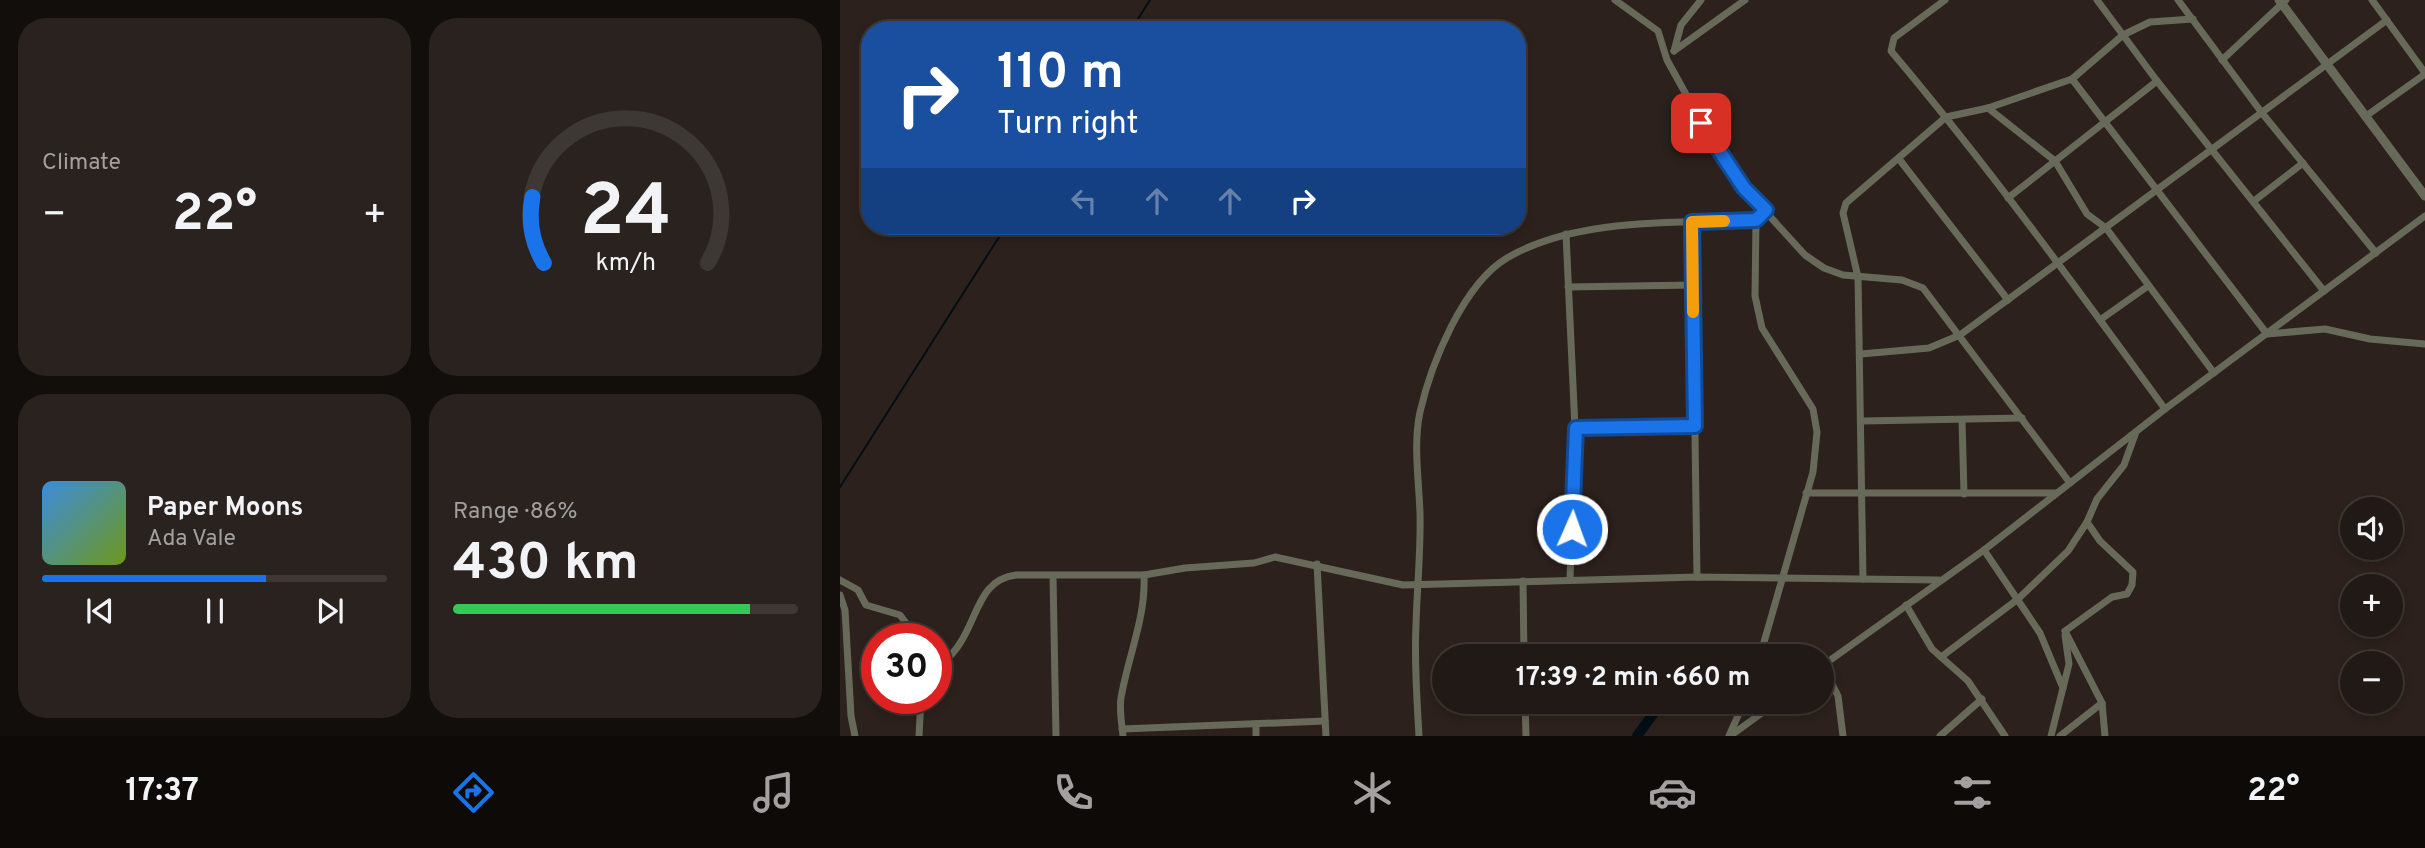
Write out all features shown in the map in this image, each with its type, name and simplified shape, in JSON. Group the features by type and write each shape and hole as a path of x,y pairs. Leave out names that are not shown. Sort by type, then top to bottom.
{"street":[{"path":"1615,0 1658,31 1667,60 1713,144 1744,188 1805,255 1824,268 1858,277 1913,282 1923,288 2070,484"},
{"path":"1674,51 1681,25 1702,0"},
{"path":"1667,60 1674,51 1745,0"},
{"path":"1945,0 1894,38 1890,47 2059,263 2165,409"},
{"path":"2097,0 2157,81 2213,148 2324,291"},
{"path":"2178,0 2262,113 2376,253"},
{"path":"2365,116 2425,74 2372,0"},
{"path":"2222,60 2282,1 2425,196"},
{"path":"1863,579 1863,421 1858,277 1843,214 1846,204 1946,117 1989,108 2072,79 2123,35 2159,19 2193,19"},
{"path":"1861,354 1929,348 1960,335 2387,20"},
{"path":"2072,79 2107,121 2267,334"},
{"path":"2008,198 2157,81"},
{"path":"1989,108 2055,161 2087,215 2106,228 2214,373"},
{"path":"1899,159 2008,300"},
{"path":"2253,201 2303,163"},
{"path":"1419,736 1415,670 1420,414 1439,358 1460,310 1488,272 1506,258 1566,234 1599,228 1756,220 1766,210"},
{"path":"1834,657 1984,550 2165,409 2425,216"},
{"path":"1756,220 1755,296 1762,328 1814,409 1816,432 1814,458 1806,493 1764,644"},
{"path":"1692,222 1697,577"},
{"path":"1566,234 1576,428 1570,579"},
{"path":"1568,287 1693,285"},
{"path":"2100,320 2148,286"},
{"path":"2267,334 2325,330 2382,341 2425,344"},
{"path":"1863,421 2022,418"},
{"path":"1962,419 1964,494"},
{"path":"1576,428 1695,426"},
{"path":"1941,657 2018,599 2068,551 2088,522 2097,499 2124,465 2136,432"},
{"path":"1806,493 2056,493"},
{"path":"2065,631 2112,597 2127,594 2132,585 2133,572 2100,541 2088,522"},
{"path":"1984,550 2040,633 2063,688"},
{"path":"952,652 964,638 986,589 994,582 1016,575 1144,575 1185,568 1254,563 1275,557 1418,585 1697,577 1939,580"},
{"path":"1317,564 1326,736"},
{"path":"1144,575 1144,609 1128,660 1121,701 1123,732 1187,726 1325,721"},
{"path":"1053,576 1056,736"},
{"path":"840,580 859,590 866,605 900,615 906,623"},
{"path":"1523,581 1524,644"},
{"path":"840,595 845,610 851,716 855,736"},
{"path":"1906,605 1932,649 1951,663 1982,699 2005,736"},
{"path":"2051,736 2069,664 2065,631"},
{"path":"2065,631 2102,702 2105,736"},
{"path":"1834,688 1838,696 1843,736"},
{"path":"1940,736 1952,733 1982,699"},
{"path":"2060,736 2102,702"},
{"path":"919,736 920,714"},
{"path":"1525,714 1526,736"},
{"path":"1729,736 1739,714"},
{"path":"1729,736 1760,714"},
{"path":"1255,723 1256,736"},
{"path":"1187,726 1187,736"}],"waterway":[{"path":"1137,21 1150,0"},
{"path":"840,487 1000,235"},
{"path":"1637,736 1653,714"}],"slow traffic":[{"path":"1693,312 1692,222 1724,221"}],"route":[{"path":"1572,529 1576,428 1695,426 1692,222 1756,220 1766,210 1744,188 1701,123"}]}
